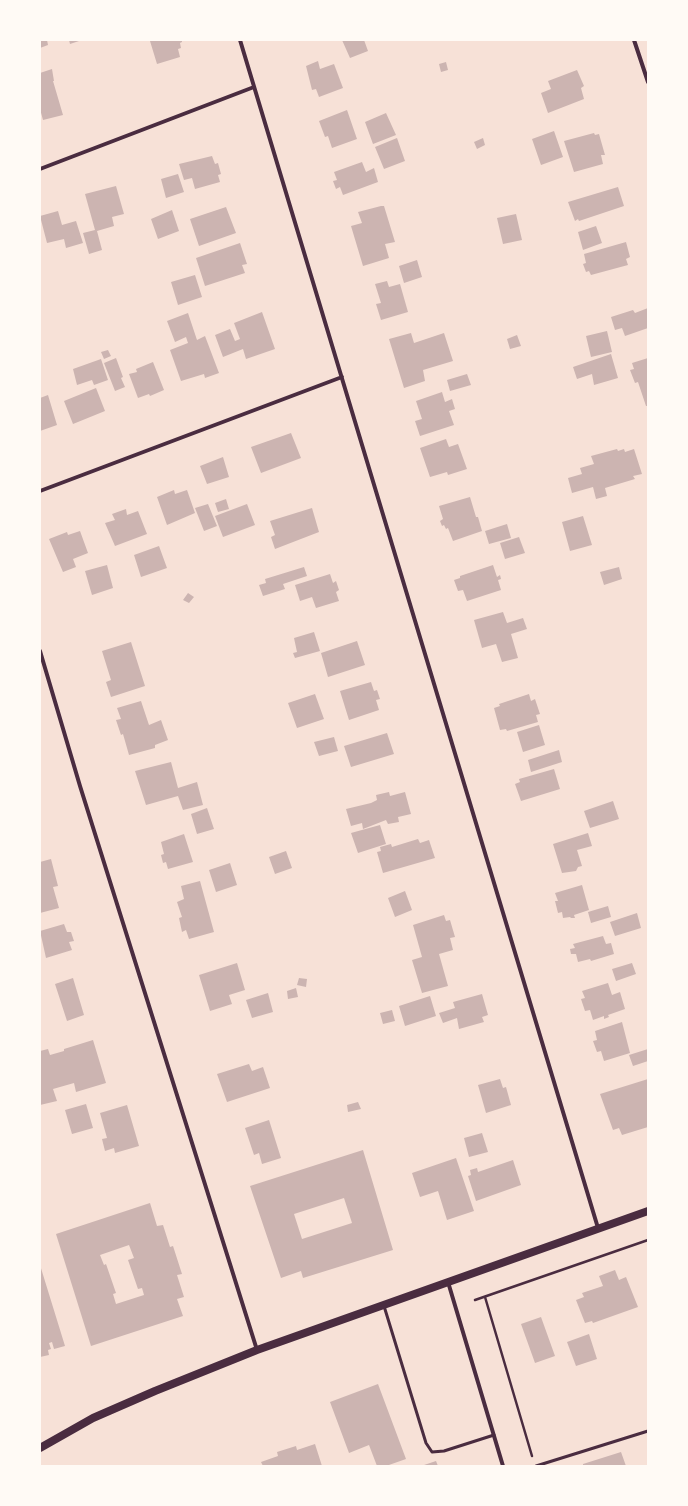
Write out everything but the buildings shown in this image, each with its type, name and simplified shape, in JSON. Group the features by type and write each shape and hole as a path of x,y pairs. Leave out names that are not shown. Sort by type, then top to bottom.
{"main road":[{"path":"40,1448 93,1418 257,1350 648,1211"}],"street":[{"path":"240,40 598,1228"},
{"path":"634,40 648,82"},
{"path":"40,169 254,87"},
{"path":"40,491 342,377"},
{"path":"40,651 82,794 257,1350"},
{"path":"448,1282 503,1466"}],"lane":[{"path":"383,1305 426,1443 432,1452 444,1451 494,1435"},
{"path":"536,1466 648,1431"}],"path":[{"path":"476,1300 648,1240"},
{"path":"485,1297 533,1459"}]}
